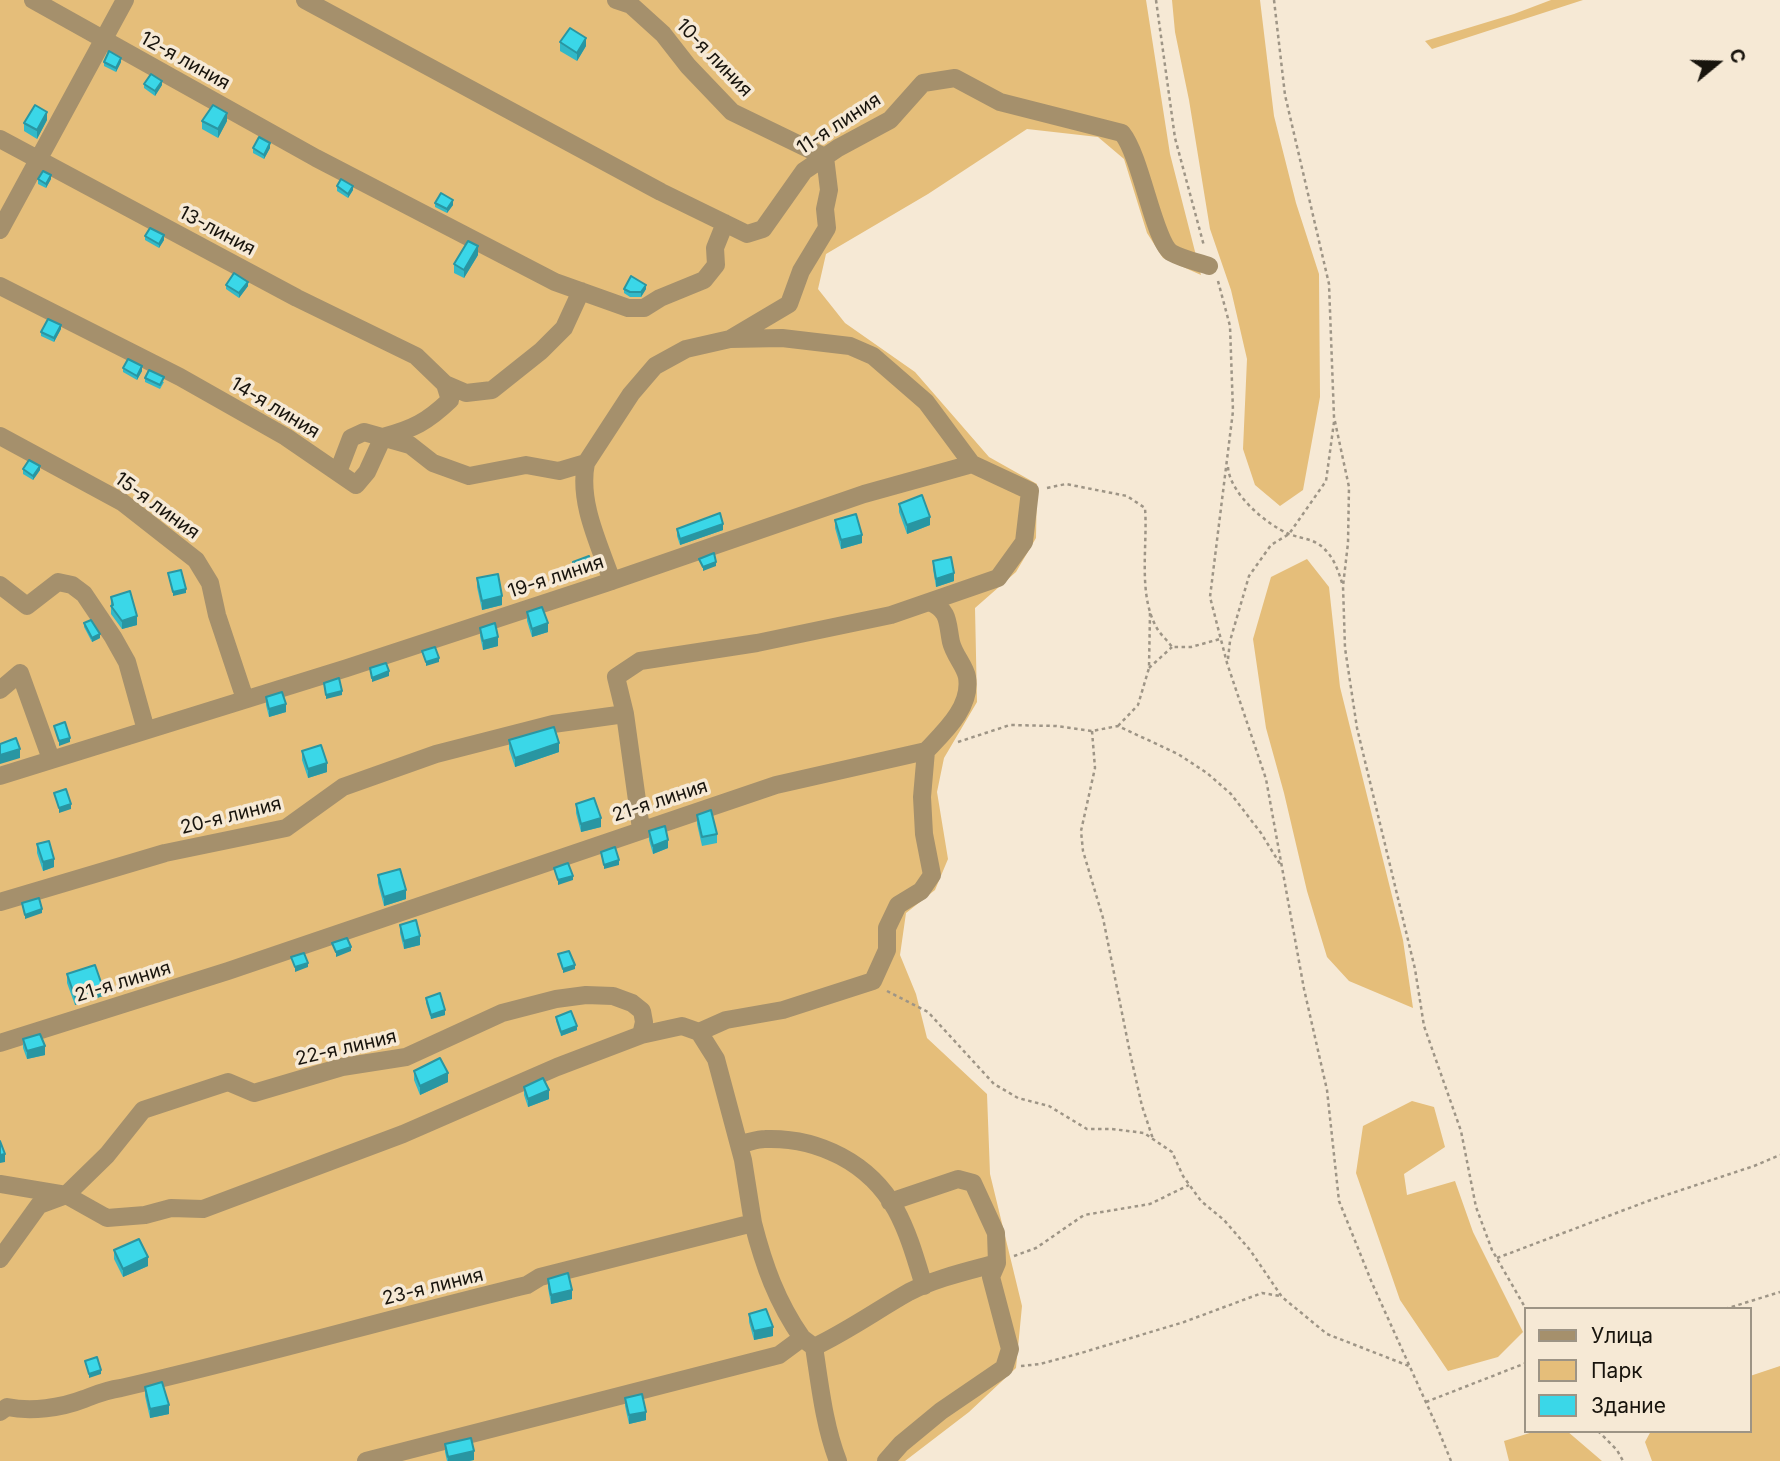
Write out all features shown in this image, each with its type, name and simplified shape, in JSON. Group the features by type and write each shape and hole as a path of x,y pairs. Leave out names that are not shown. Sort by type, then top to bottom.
{"street":[{"name":"12-я линия","path":"33,0 316,158 555,282 628,308 644,308 660,298 704,280 716,265 715,248 725,223"},
{"path":"0,230 125,0"},
{"name":"11-я линия","path":"305,0 436,73 661,192 747,234 763,229 804,171 890,120 923,83 954,78 1000,102 1122,133 1129,142 1141,172 1160,238 1170,252 1209,266"},
{"name":"10-я линия","path":"616,0 631,5 663,34 688,66 732,112 825,157"},
{"name":"13-линия","path":"0,139 297,298 416,356 445,384"},
{"path":"730,339 789,304 801,271 827,228 825,209 830,190 825,157"},
{"name":"14-я линия","path":"0,286 180,377 286,437 356,485 367,472 383,437"},
{"path":"445,384 466,393 492,390 531,360 564,328 581,291"},
{"path":"612,581 587,504 583,481 586,463 631,394 655,366 686,349 730,339 782,338 828,343 850,346 873,356 926,402 972,464 1030,491 1024,542 999,578 891,615 757,643 640,661 615,677 625,714 642,829"},
{"path":"383,437 412,430 436,413 450,400 445,384"},
{"path":"338,472 351,438 364,432 410,445 433,463 469,476 526,465 559,471 586,463"},
{"name":"15-я линия","path":"0,436 122,502 196,561 210,583 217,615 245,699"},
{"name":"19-я линия","path":"0,776 612,581 864,494 972,464"},
{"path":"0,585 27,607 58,582 72,585 84,594 127,663 146,730"},
{"path":"699,1032 726,1020 783,1010 873,981 887,950 887,928 898,905 921,891 932,875 924,834 922,797 926,751 956,719 967,692 967,676 952,644 942,607 930,601"},
{"path":"0,690 20,673 51,759"},
{"name":"20-я линия","path":"0,902 165,853 286,828 343,787 436,754 553,724 625,714"},
{"name":"21-я линия","path":"0,1043 241,967 776,785 926,751"},
{"name":"22-я линия","path":"0,1259 39,1205 66,1195 107,1155 143,1110 228,1082 254,1093 342,1066 406,1057 502,1013 556,999 586,995 612,996 632,1003 642,1011 644,1022 641,1035"},
{"path":"0,1184 66,1195 107,1218 145,1215 172,1208 203,1209 403,1134 556,1067 641,1035 682,1026 699,1032 716,1059 739,1144 753,1223 768,1275 784,1311 808,1343 838,1461"},
{"path":"739,1144 765,1139 821,1145 869,1174 890,1202 913,1247 924,1286"},
{"path":"886,1461 901,1444 941,1411 1004,1368 1010,1349 990,1277 997,1263 996,1233 973,1183 958,1179 890,1202"},
{"name":"23-я линия","path":"0,1412 7,1407 24,1410 82,1400 103,1390 251,1357 527,1285 540,1277 753,1223"},
{"path":"366,1461 779,1355 808,1343 839,1336 911,1291 951,1275 997,1263"}],"path":[{"path":"1156,0 1175,138 1209,266 1221,286 1230,326 1233,411 1209,597 1227,663 1266,779 1304,989 1327,1090 1339,1201 1451,1461"},
{"path":"1227,663 1230,641 1249,576 1270,545 1289,534 1326,481 1334,417 1329,284 1285,95 1274,0"},
{"path":"1334,417 1349,487 1348,543 1343,586 1345,648 1357,728 1415,969 1424,1026 1461,1131 1476,1207 1496,1259 1524,1307"},
{"path":"1228,453 1228,472 1253,511 1289,534 1312,539 1329,553 1343,586"},
{"path":"926,751 1010,725 1056,726 1093,731 1118,726 1138,705 1149,667 1150,612 1146,584 1145,509 1127,496 1066,484 1030,491"},
{"path":"1150,612 1158,630 1172,647"},
{"path":"1149,667 1172,647 1191,647 1221,638"},
{"path":"1118,726 1178,754 1207,773 1231,794 1261,833 1282,867"},
{"path":"1093,731 1095,768 1081,831 1083,851 1103,918 1130,1053 1142,1106 1153,1139"},
{"path":"873,981 893,995 928,1012 994,1084 1017,1098 1049,1106 1087,1129 1144,1133 1172,1152 1189,1185 1201,1201 1224,1220 1250,1250 1282,1297 1327,1334 1409,1366"},
{"path":"1496,1259 1648,1201 1780,1155"},
{"path":"997,1263 1036,1248 1084,1215 1150,1204 1189,1185"},
{"path":"1731,1307 1780,1292"},
{"path":"1004,1368 1040,1364 1081,1353 1184,1322 1262,1293 1282,1297"},
{"path":"1426,1402 1524,1364"},
{"path":"1600,1433 1617,1450 1623,1461"}],"green space":[{"path":"0,0 1146,0 1170,154 1201,275 1163,258 1147,233 1124,159 1098,137 1027,129 928,194 826,254 818,289 845,323 915,372 989,457 1037,484 1036,538 1016,572 975,608 977,702 944,758 937,792 948,859 935,890 906,913 900,955 916,994 927,1038 987,1094 990,1174 1022,1306 1016,1368 969,1412 905,1461 0,1461"},
{"path":"1172,0 1260,0 1274,116 1296,203 1319,274 1320,397 1303,490 1280,506 1255,485 1243,449 1247,359 1231,290 1210,229 1175,32"},
{"path":"1551,0 1583,0 1432,49 1425,41 1514,14"},
{"path":"1307,559 1329,587 1340,687 1403,940 1413,1008 1349,981 1327,957 1307,891 1266,728 1253,639 1271,577"},
{"path":"1412,1101 1434,1107 1445,1147 1404,1174 1407,1195 1455,1181 1473,1232 1523,1332 1498,1357 1448,1371 1400,1300 1356,1173 1363,1126"},
{"path":"1780,1366 1780,1461 1652,1461 1645,1442 1650,1433 1752,1433 1752,1375"},
{"path":"1530,1433 1569,1433 1602,1461 1509,1461 1504,1441"}],"building":[{"path":"570,28 586,38 577,53 560,42"},
{"path":"109,51 121,58 116,68 104,62"},
{"path":"151,74 162,81 155,91 144,84"},
{"path":"35,105 47,112 37,130 24,123"},
{"path":"213,105 227,113 218,129 202,121"},
{"path":"259,137 270,143 264,155 253,148"},
{"path":"43,171 51,175 46,184 38,179"},
{"path":"341,179 353,186 348,194 337,186"},
{"path":"441,193 453,200 447,209 435,203"},
{"path":"150,228 164,235 159,244 145,236"},
{"path":"468,241 478,246 464,270 454,264"},
{"path":"234,273 248,282 239,293 226,285"},
{"path":"631,276 646,285 641,292 624,289"},
{"path":"48,319 61,325 54,338 41,332"},
{"path":"128,359 142,366 137,376 123,368"},
{"path":"149,370 164,377 160,385 145,378"},
{"path":"29,460 40,466 33,476 23,469"},
{"path":"922,495 930,517 907,525 899,504"},
{"path":"720,513 723,524 680,539 677,529"},
{"path":"856,514 862,535 841,540 835,520"},
{"path":"714,553 716,562 703,567 699,559"},
{"path":"589,556 592,569 576,574 573,562"},
{"path":"951,557 954,573 936,579 933,561"},
{"path":"181,570 186,589 173,592 168,573"},
{"path":"498,574 502,596 482,601 477,578"},
{"path":"130,591 137,616 122,621 111,606 111,597"},
{"path":"542,607 548,623 532,629 527,612"},
{"path":"91,620 100,634 92,638 84,623"},
{"path":"495,623 498,637 483,641 480,628"},
{"path":"435,647 439,658 426,662 422,651"},
{"path":"386,663 389,671 372,678 370,668"},
{"path":"339,678 342,691 326,695 324,683"},
{"path":"282,692 286,704 269,709 266,697"},
{"path":"65,722 70,738 59,741 54,726"},
{"path":"554,727 559,743 515,758 509,740"},
{"path":"16,738 20,749 0,755 0,744"},
{"path":"321,745 327,763 308,769 302,751"},
{"path":"66,789 71,804 59,808 54,793"},
{"path":"594,798 601,818 581,824 576,804"},
{"path":"711,810 717,834 702,837 697,815"},
{"path":"665,826 668,840 653,846 649,831"},
{"path":"49,841 54,859 43,862 37,844"},
{"path":"615,847 619,860 604,865 601,852"},
{"path":"568,863 573,876 558,880 554,868"},
{"path":"400,869 406,890 384,897 378,875"},
{"path":"39,898 42,909 25,915 22,903"},
{"path":"416,920 420,936 404,941 400,925"},
{"path":"347,938 351,947 336,952 332,943"},
{"path":"569,951 575,965 563,969 558,954"},
{"path":"304,953 308,963 295,967 291,957"},
{"path":"95,965 103,988 75,997 67,974"},
{"path":"440,993 445,1010 431,1015 426,998"},
{"path":"571,1011 577,1026 561,1032 556,1017"},
{"path":"40,1034 45,1046 27,1051 23,1039"},
{"path":"440,1058 448,1073 420,1086 414,1071"},
{"path":"543,1078 549,1090 528,1099 524,1087"},
{"path":"0,1141 5,1154 0,1155"},
{"path":"139,1239 148,1257 123,1269 114,1250"},
{"path":"568,1273 572,1290 551,1295 548,1279"},
{"path":"766,1309 773,1327 754,1331 749,1314"},
{"path":"97,1357 101,1370 89,1374 85,1361"},
{"path":"162,1382 169,1405 150,1409 145,1387"},
{"path":"642,1394 646,1412 629,1415 625,1398"},
{"path":"471,1438 474,1451 448,1457 445,1444"}]}
